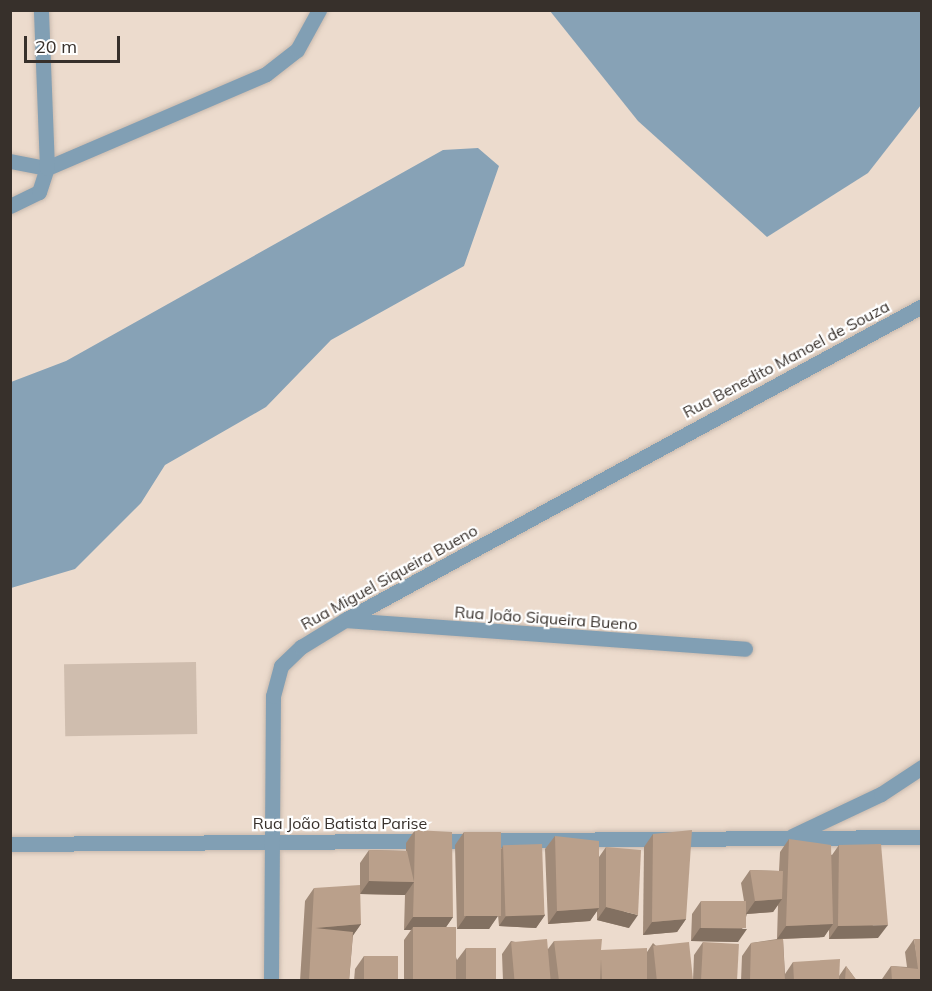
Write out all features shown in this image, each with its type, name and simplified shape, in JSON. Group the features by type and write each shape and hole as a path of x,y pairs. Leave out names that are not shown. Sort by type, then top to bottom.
{"street":[{"path":"10,206 39,192 47,168 41,10"},
{"path":"10,161 47,168 266,74 297,50 319,10"},
{"name":"Rua Benedito Manoel de Souza","path":"669,443 921,306"},
{"name":"Rua Miguel Siqueira Bueno","path":"271,981 273,696 281,666 301,647 345,620 669,443"},
{"name":"Rua João Siqueira Bueno","path":"345,620 745,649"},
{"path":"787,838 881,794 921,767"},
{"name":"Rua João Batista Parise","path":"10,844 921,837"}],"shaded area":[{"path":"196,662 197,734 65,736 64,664"}],"water":[{"path":"550,11 921,11 921,105 868,173 767,237 638,121"},
{"path":"478,148 499,166 464,266 331,340 266,407 165,465 141,503 75,569 11,588 11,382 66,361 443,150"}],"building":[{"path":"415,830 452,832 453,917 413,917"},
{"path":"692,830 686,919 652,922 653,834"},
{"path":"464,832 501,832 501,916 464,916"},
{"path":"555,836 599,841 599,908 557,911"},
{"path":"789,839 831,845 833,924 786,926"},
{"path":"542,844 544,915 506,916 503,845"},
{"path":"881,844 888,925 838,926 839,845"},
{"path":"606,847 641,850 638,915 606,907"},
{"path":"369,850 407,851 414,882 369,881"},
{"path":"750,870 783,871 782,899 755,901"},
{"path":"360,885 361,924 315,928 353,932 349,981 309,981 314,888"},
{"path":"701,901 746,901 746,928 701,928"},
{"path":"413,927 456,927 456,980 413,980"},
{"path":"547,939 551,980 514,980 511,942"},
{"path":"602,939 601,950 647,948 647,981 602,981 601,959 600,981 559,981 554,941"},
{"path":"783,939 785,981 750,981 751,943"},
{"path":"914,939 921,939 921,981 892,981 891,966 918,969"},
{"path":"689,942 693,980 657,980 653,946"},
{"path":"703,942 739,944 737,980 701,980"},
{"path":"466,948 496,948 496,980 466,980"},
{"path":"364,956 398,956 398,980 364,980"},
{"path":"840,959 839,981 794,981 793,962"},
{"path":"846,966 857,981 845,981"}]}
